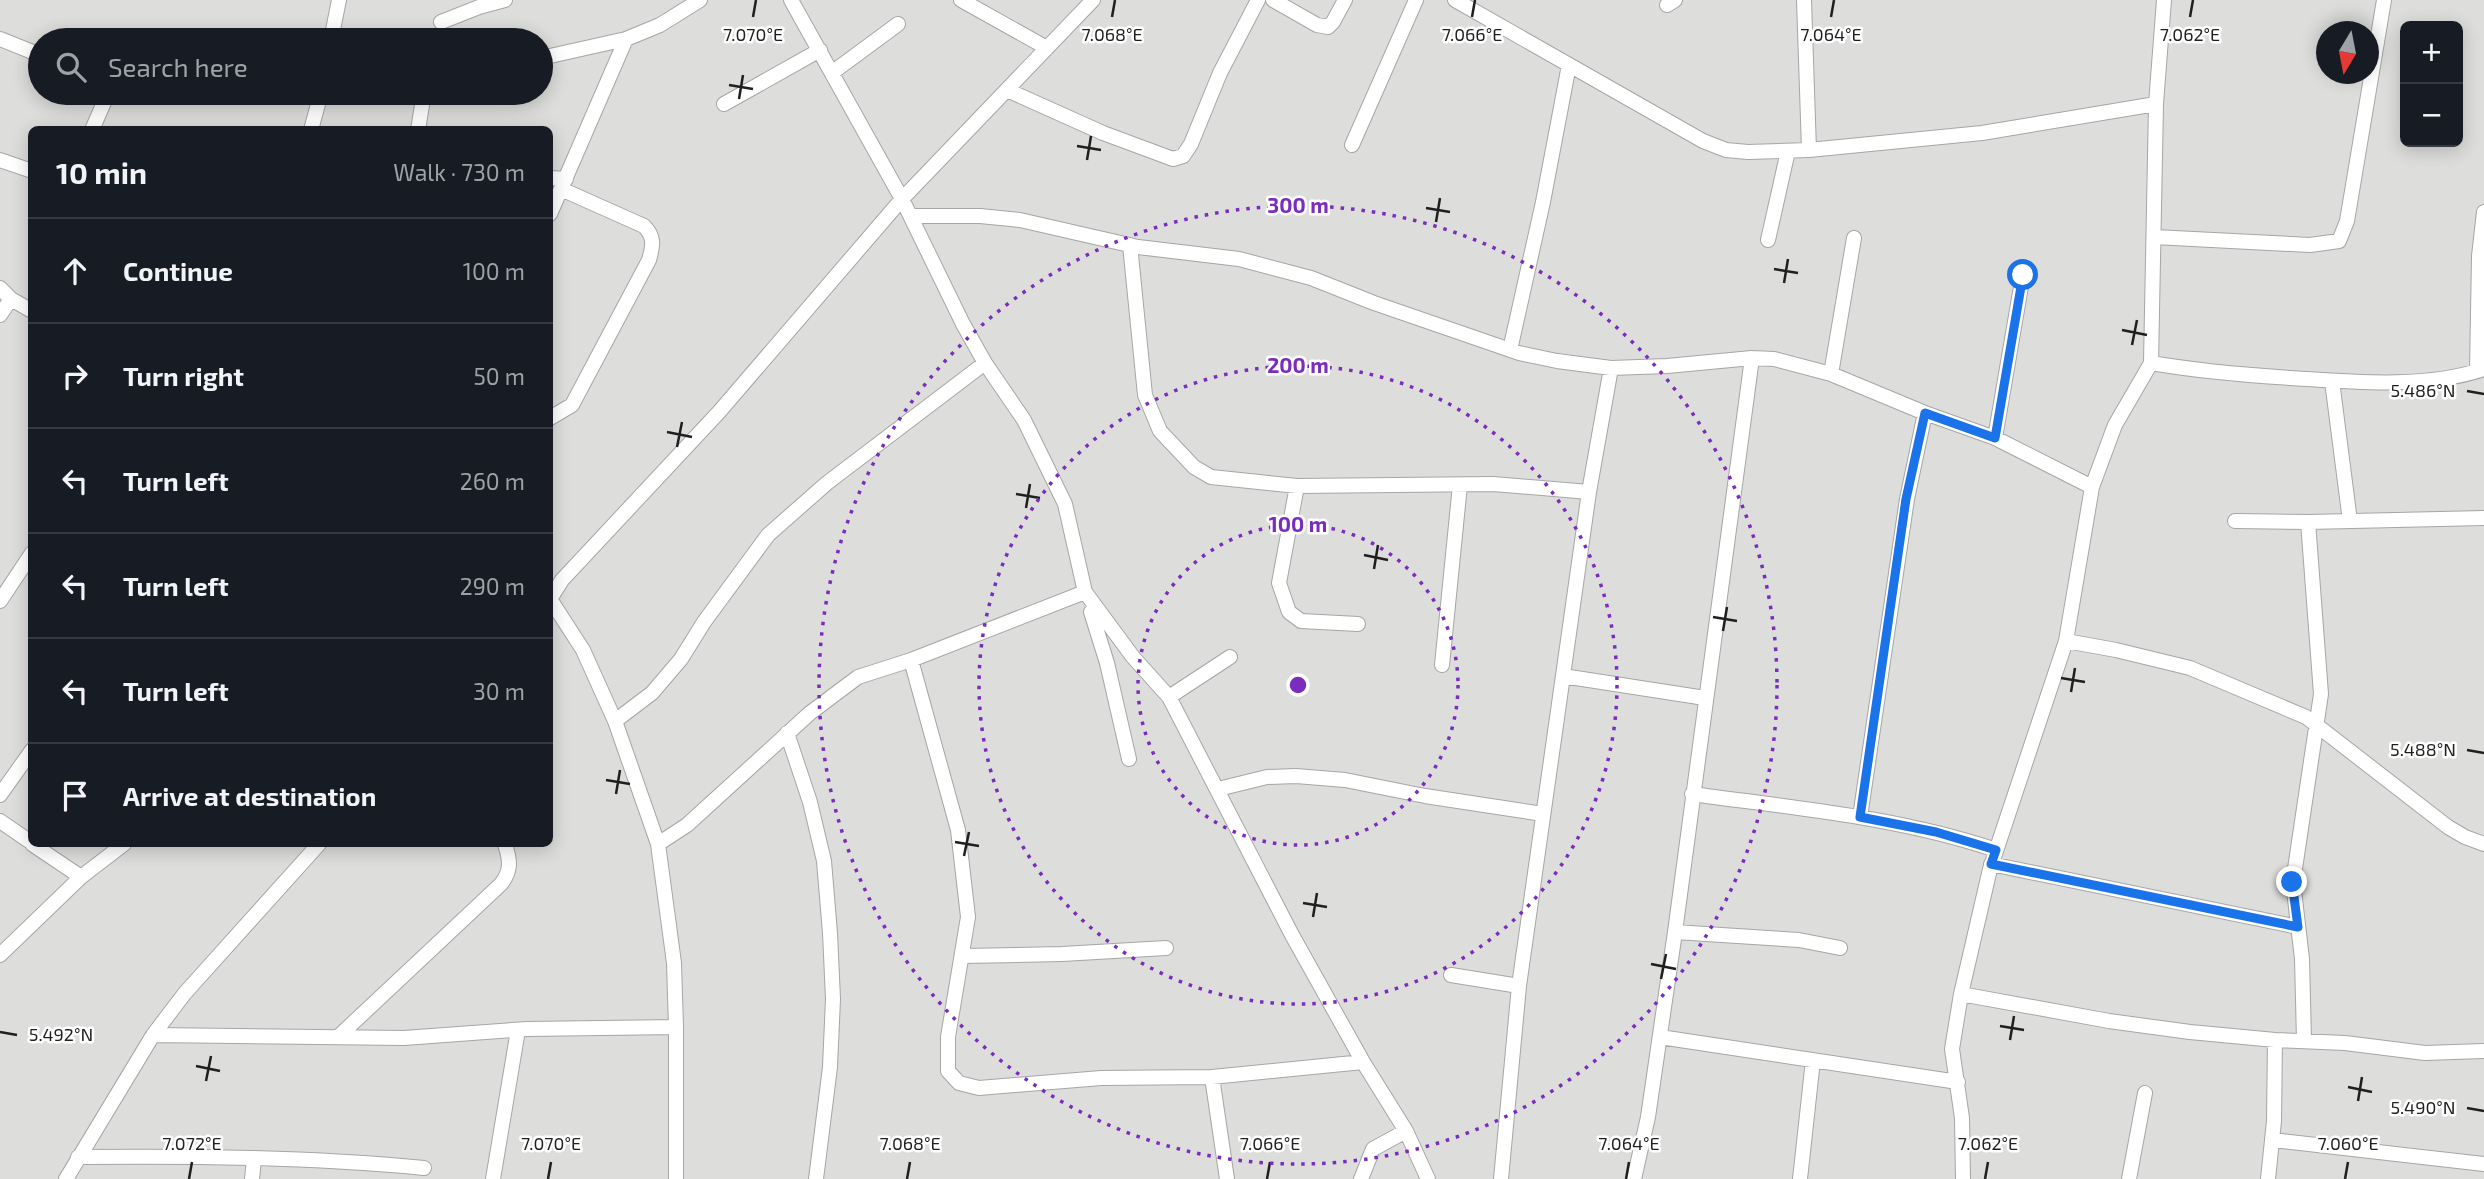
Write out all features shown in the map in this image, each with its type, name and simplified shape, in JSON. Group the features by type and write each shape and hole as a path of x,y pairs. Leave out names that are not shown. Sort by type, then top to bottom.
{"street":[{"path":"333,28 339,0"},
{"path":"441,22 505,0"},
{"path":"553,55 626,38 660,25 700,0"},
{"path":"791,0 902,199 963,324 985,363 1024,420 1065,504 1085,592 1133,657 1169,697 1292,935 1363,1062 1406,1131 1428,1179"},
{"path":"961,0 1047,48"},
{"path":"556,579 719,412 902,199 1093,0"},
{"path":"1007,90 1103,133 1173,159 1183,156 1191,144 1220,73 1258,0"},
{"path":"1273,0 1317,25 1328,27 1345,0"},
{"path":"1352,145 1416,0"},
{"path":"1455,0 1703,141 1726,150 1809,150 1982,133 2156,104"},
{"path":"1804,0 1809,150"},
{"path":"1963,1179 1964,1140 1952,1049 1961,994 1993,857 2066,641 2092,487 2115,425 2151,363 2156,104 2164,0"},
{"path":"2154,237 2310,245 2339,241 2347,221 2384,0"},
{"path":"833,72 898,24"},
{"path":"553,208 626,38"},
{"path":"0,39 28,50"},
{"path":"724,104 820,50"},
{"path":"1510,349 1543,202 1569,65"},
{"path":"94,126 104,105"},
{"path":"312,126 318,105"},
{"path":"419,126 422,105"},
{"path":"1768,240 1788,151"},
{"path":"0,160 28,170"},
{"path":"553,179 644,226 652,233 653,246 649,260 572,405 553,416"},
{"path":"2151,363 2190,370 2332,381 2446,379 2480,370 2479,256 2484,212"},
{"path":"911,216 980,216 1020,220 1130,245 1239,259 1311,278 1374,303 1510,349 1557,361 1611,368 1752,358 1774,359 1831,374 1925,413 1995,438 2092,487"},
{"path":"1831,374 1854,238"},
{"path":"1130,245 1145,395 1160,431 1194,467 1211,477 1297,486 1493,484 1589,492"},
{"path":"1995,438 2023,275"},
{"path":"0,288 28,310"},
{"path":"0,315 11,299"},
{"path":"1634,1179 1648,1117 1660,1037 1752,358"},
{"path":"615,721 652,693 681,659 704,622 768,535 828,483 985,363"},
{"path":"1501,1179 1519,986 1589,492 1611,368"},
{"path":"2332,381 2350,521"},
{"path":"1860,817 1906,499 1925,413"},
{"path":"1441,665 1460,485"},
{"path":"1297,486 1279,583 1289,612 1301,621 1358,624"},
{"path":"2235,521 2484,518"},
{"path":"2304,1040 2302,959 2292,882 2320,694 2308,522"},
{"path":"0,601 28,558"},
{"path":"658,844 687,825 810,713 858,677 911,660 1085,592"},
{"path":"553,604 583,650 615,721 658,844 674,963 676,1179"},
{"path":"1091,612 1107,663 1129,759"},
{"path":"2066,641 2190,668 2306,717 2448,827 2484,844"},
{"path":"1107,663 1133,657"},
{"path":"1169,697 1230,657"},
{"path":"911,660 958,830 968,918 948,1037 948,1071 959,1083 979,1088 1101,1079 1212,1077 1363,1062"},
{"path":"1563,676 1705,698"},
{"path":"787,733 810,802 824,861 830,933 833,999 830,1067 816,1179"},
{"path":"0,795 28,756"},
{"path":"1217,789 1266,777 1296,776 1345,780 1425,796 1544,814"},
{"path":"1692,794 1860,817 1936,832 1993,857 2298,927"},
{"path":"0,821 28,840"},
{"path":"38,847 81,877"},
{"path":"0,955 81,877 120,847"},
{"path":"66,1179 153,1035 186,993 316,847"},
{"path":"339,1036 501,884 508,875 511,861 506,847"},
{"path":"1675,932 1799,940 1840,948"},
{"path":"963,956 1062,954 1166,947"},
{"path":"1451,975 1519,986"},
{"path":"1961,994 2109,1021 2190,1032 2345,1043 2425,1053 2484,1051"},
{"path":"153,1035 404,1038 518,1030 676,1027"},
{"path":"493,1179 518,1030"},
{"path":"1660,1037 1958,1082"},
{"path":"2268,1179 2273,1140 2275,1040"},
{"path":"1800,1179 1814,1060"},
{"path":"1212,1077 1227,1179"},
{"path":"2129,1179 2145,1093"},
{"path":"1361,1179 1373,1149 1406,1131"},
{"path":"2273,1140 2484,1164"},
{"path":"78,1157 173,1156 346,1161 424,1168"},
{"path":"252,1179 254,1160"}],"shaded area":[{"path":"0,0 2484,0 2484,1179 0,1179"}],"route":[{"path":"2023,275 1995,438 1925,413 1906,499 1860,817 1936,832 1996,850 1991,864 2298,927 2292,882"}]}
